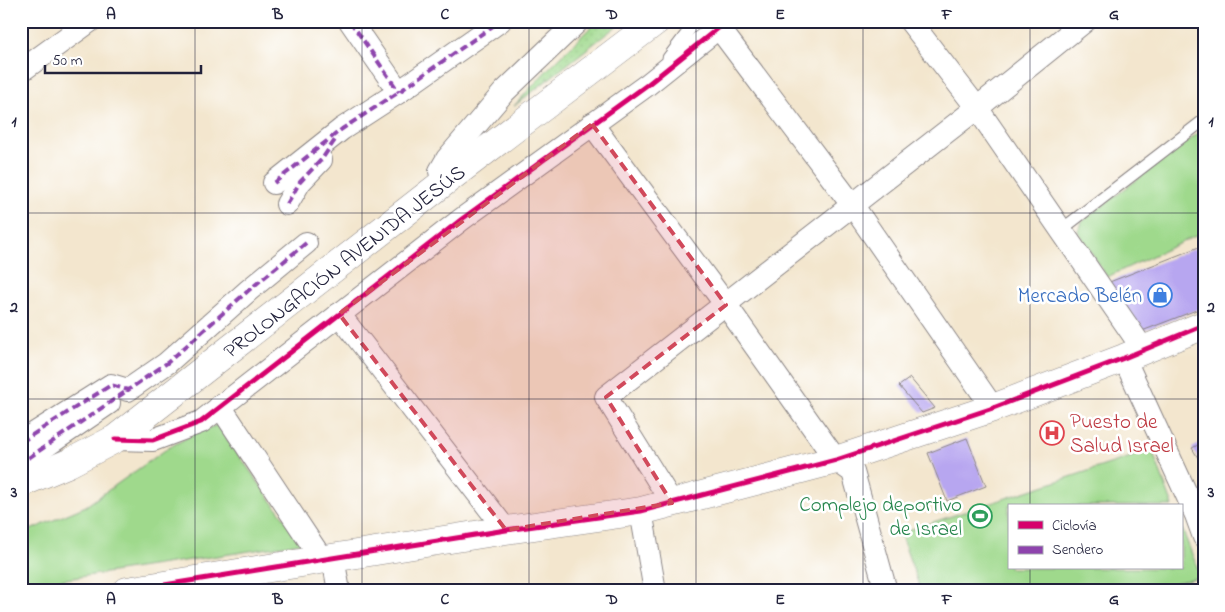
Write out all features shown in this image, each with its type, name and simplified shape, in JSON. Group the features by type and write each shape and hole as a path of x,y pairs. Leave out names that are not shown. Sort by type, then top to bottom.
{"street":[{"path":"23,67 90,21"},
{"path":"350,21 399,92"},
{"path":"274,182 342,129 399,92 500,21"},
{"path":"442,183 440,171 447,159 504,92 578,21"},
{"name":"PROLONGACIÓN AVENIDA JESÚS","path":"21,483 69,463 115,440 442,183 656,21"},
{"path":"910,21 978,108 1061,230 1133,354 1204,537"},
{"path":"672,503 606,398 978,108 1085,21"},
{"path":"115,440 153,440 201,422 462,219 647,85 723,24 993,408"},
{"path":"592,124 726,305 836,460 853,472 886,591"},
{"path":"287,204 300,182 322,159 342,129"},
{"path":"21,467 24,461 167,363 249,290 306,243"},
{"path":"339,314 506,530"},
{"path":"127,591 180,586 328,559 506,530 641,511 836,460 993,408 1204,325"},
{"path":"21,442 112,385 128,390"},
{"path":"220,406 328,559 339,591"},
{"path":"641,511 655,591"}],"lane":[{"path":"647,85 696,21"},
{"path":"1061,230 1204,120"}],"highlighted area":[{"path":"592,124 726,305 606,397 672,503 506,530 339,314"}],"green space":[{"path":"597,21 623,21 514,106 548,69"},
{"path":"1204,129 1204,232 1107,277 1078,231 1081,222"},
{"path":"217,425 302,543 27,585 21,552 21,534 86,506 168,448 196,433"},
{"name":"Complejo deportivo de Israel","path":"1152,450 1172,504 1008,504 1008,570 1182,570 1182,529 1201,577 1137,591 921,591 900,533"}],"building":[{"name":"Mercado Belén","path":"1204,245 1204,307 1142,331 1107,283"},
{"path":"910,378 935,408 922,413 899,386"},
{"path":"967,438 986,486 947,501 928,453"},
{"path":"1204,442 1204,468 1192,448"}],"marked path":[{"path":"350,21 399,92"},
{"path":"274,183 342,129 399,92 500,21"},
{"path":"287,204 300,182 322,159 337,137"},
{"path":"21,442 111,385 128,390 167,363 249,290 306,243"},
{"path":"21,467 24,461 128,390"}],"cycle path":[{"path":"115,439 153,440 201,422 462,219 647,85 727,21"},
{"path":"127,591 506,530 641,511 836,460 993,408 1204,325"}],"place":[{"name":"Mercado Belén","path":"1160,295"},
{"name":"Puesto de Salud Israel","path":"1052,433"},
{"name":"Complejo deportivo de Israel","path":"980,516"}]}
